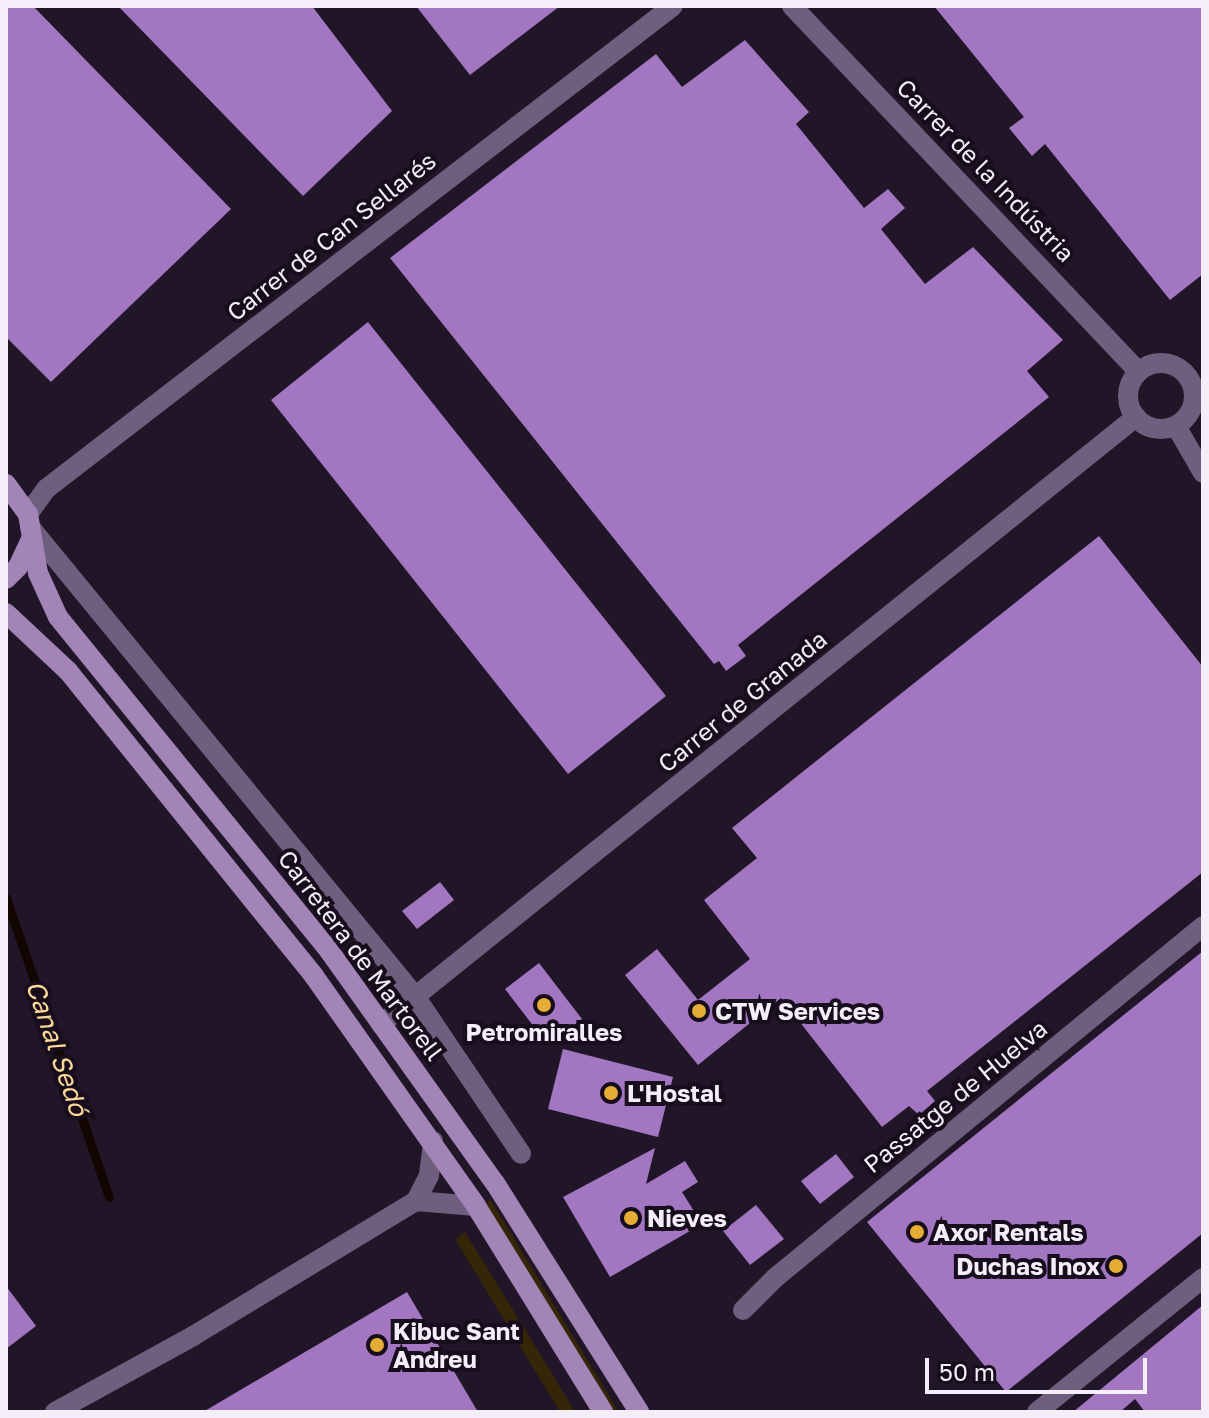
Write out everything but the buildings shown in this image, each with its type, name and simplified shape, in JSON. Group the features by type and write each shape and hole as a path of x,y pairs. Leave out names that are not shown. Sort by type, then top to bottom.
{"main road":[{"name":"Carretera de Martorell","path":"6,484 29,527 58,617 321,940 495,1183 639,1412"},
{"path":"6,579 18,567 29,527"},
{"path":"6,613 68,671 261,911 433,1141 603,1412"}],"street":[{"name":"Carrer de Can Sellarés","path":"29,527 46,489 673,6"},
{"name":"Carrer de la Indústria","path":"792,6 1139,372"},
{"path":"1164,363 1195,370 1193,406 1176,426 1156,429 1136,417 1128,396 1139,372 1164,363"},
{"name":"Carrer de Granada","path":"381,1024 1136,417"},
{"path":"1176,426 1203,473"},
{"name":"Carretera de Martorell","path":"29,527 415,996 521,1154"},
{"name":"Passatge de Huelva","path":"743,1310 775,1278 1203,926"},
{"path":"55,1412 202,1331 416,1201 429,1175 433,1141"},
{"path":"416,1201 476,1206"},
{"path":"1037,1412 1203,1278"}],"shaded area":[{"path":"490,1199 619,1412 609,1412 484,1207"},
{"path":"465,1232 575,1412 560,1412 455,1239"}],"waterway":[{"name":"Canal Sedó","path":"6,898 109,1197"}],"place":[{"name":"Petromiralles","path":"544,1005"},
{"name":"CTW Services","path":"699,1011"},
{"name":"L'Hostal","path":"611,1093"},
{"name":"Nieves","path":"631,1218"},
{"name":"Axor Rentals","path":"917,1232"},
{"name":"Duchas Inox","path":"1116,1266"},
{"name":"Kibuc Sant Andreu","path":"377,1345"}]}
